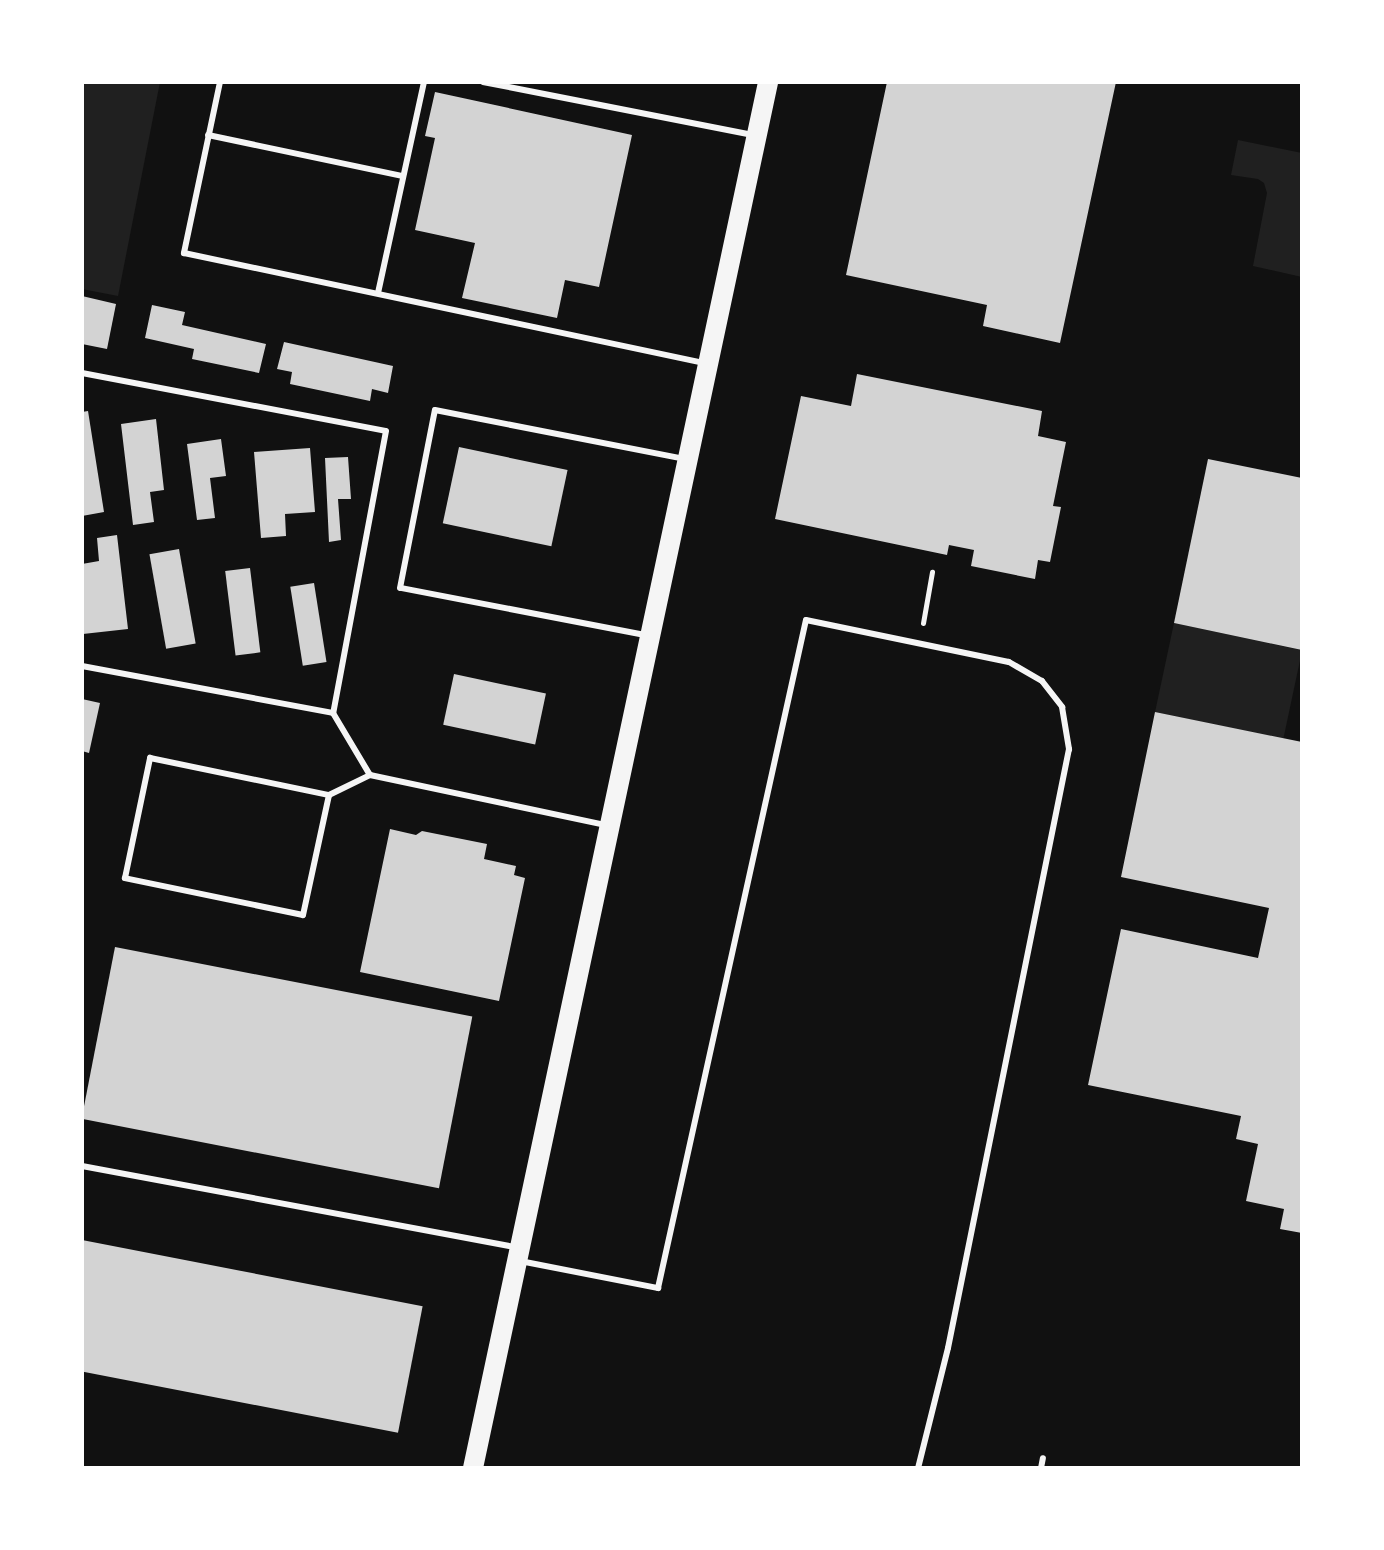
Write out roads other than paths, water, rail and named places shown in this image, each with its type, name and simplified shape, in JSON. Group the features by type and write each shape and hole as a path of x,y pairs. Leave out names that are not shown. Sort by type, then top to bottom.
{"main road":[{"path":"473,1468 768,82"}],"lane":[{"path":"220,82 184,253 707,364"},
{"path":"378,293 424,82"},
{"path":"483,82 757,136"},
{"path":"208,135 402,176"},
{"path":"82,373 386,431 333,713 370,775"},
{"path":"649,636 400,588 435,410 686,459"},
{"path":"82,1166 518,1254 658,1288 806,620 1009,662 1042,681 1062,707 1069,749 948,1348 918,1468"},
{"path":"82,666 333,713"},
{"path":"329,795 303,915 125,878 150,758 329,795 370,775 609,826"},
{"path":"1041,1468 1043,1458"}]}
